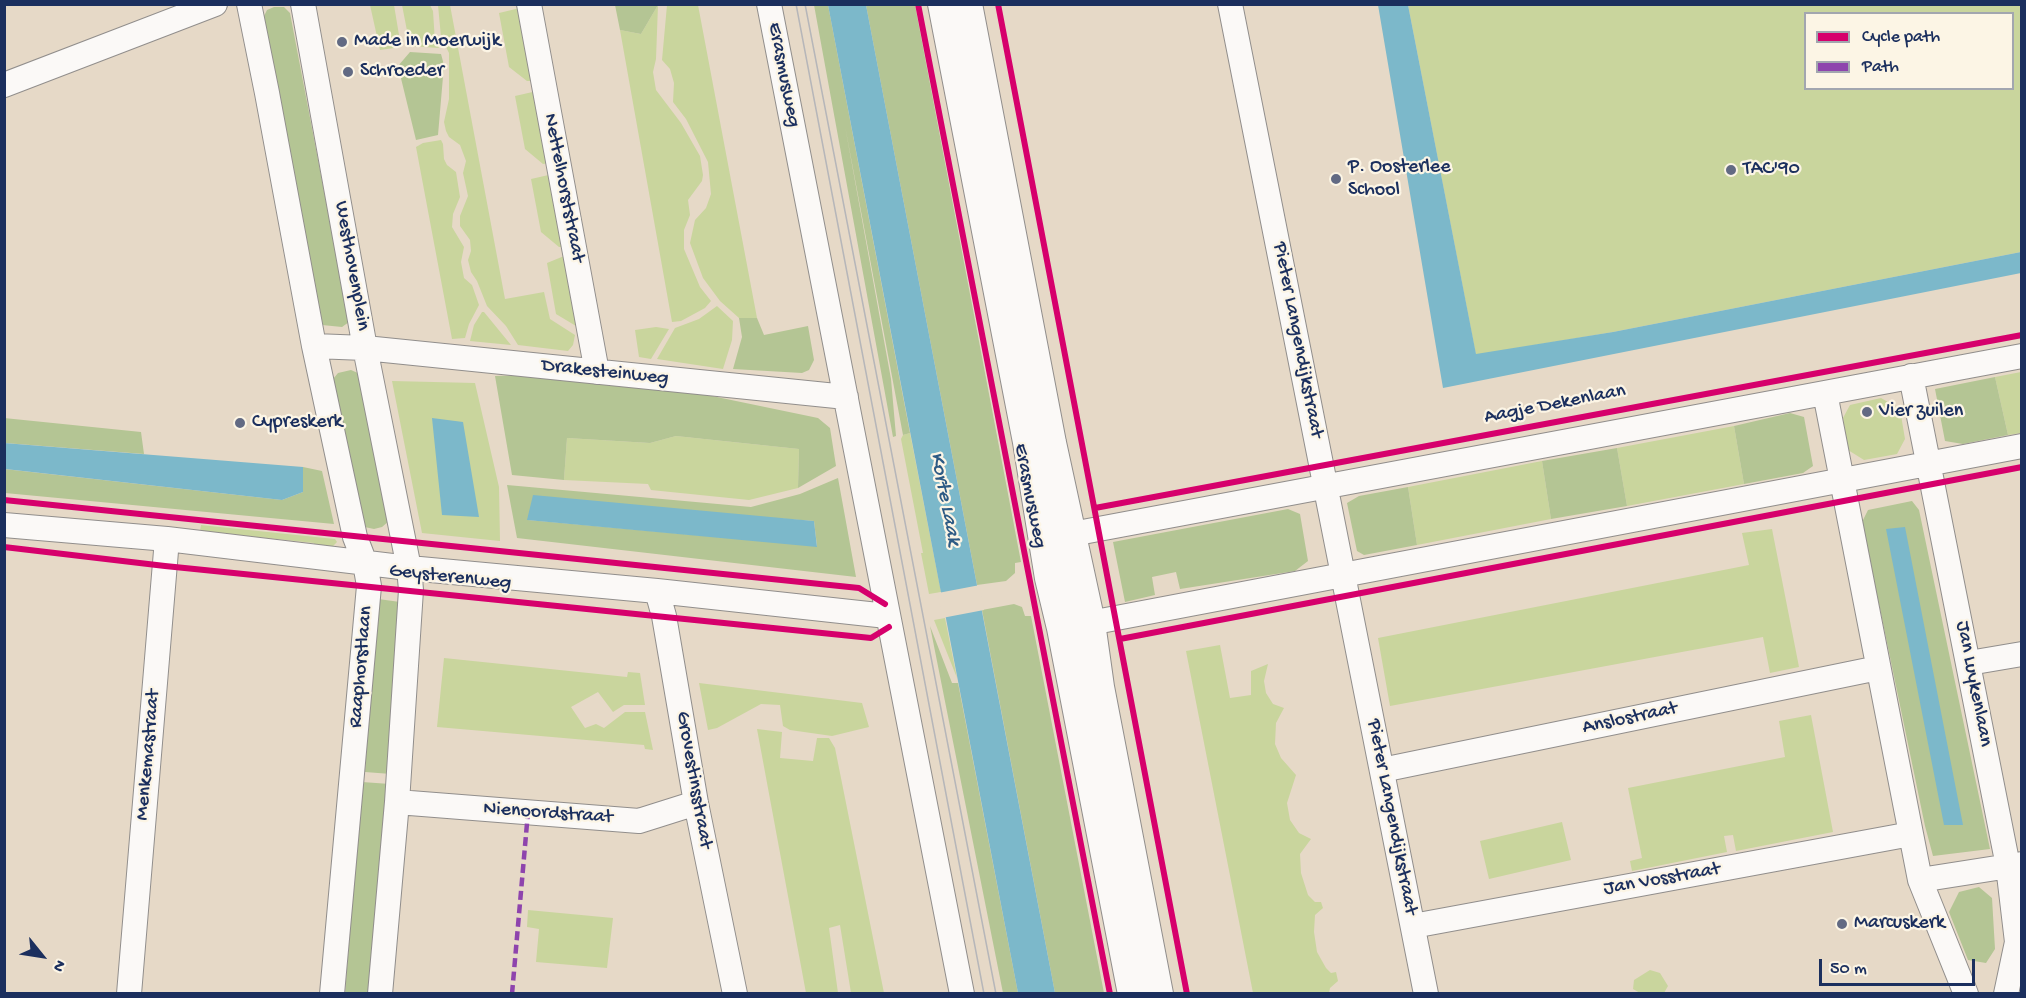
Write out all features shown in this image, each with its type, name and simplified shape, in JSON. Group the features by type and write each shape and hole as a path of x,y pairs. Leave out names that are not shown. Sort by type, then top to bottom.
{"main road":[{"name":"Erasmusweg","path":"943,4 1026,430 1048,568 1062,628 1133,993"},
{"name":"Erasmusweg","path":"967,4 1051,443 1090,623 1099,687 1158,993"}],"street":[{"path":"4,85 214,4"},
{"path":"249,4 314,346"},
{"name":"Westhovenplein","path":"303,4 365,348 314,346"},
{"name":"Nettelhorststraat","path":"529,4 597,372"},
{"name":"Erasmusweg","path":"769,4 962,993"},
{"name":"Pieter Langendijkstraat","path":"1230,4 1426,993"},
{"name":"Raaphorstlaan","path":"314,346 355,537 365,563 369,586 332,993"},
{"path":"365,348 409,568 411,590 397,802 380,993"},
{"name":"Drakesteinweg","path":"365,348 846,397"},
{"name":"Aagje Dekenlaan","path":"1072,534 2022,356"},
{"name":"Jan Luykenlaan","path":"1911,376 1969,663 2015,865 2019,941 2006,993"},
{"path":"1825,393 1920,880 1966,993"},
{"path":"1090,623 2022,446"},
{"name":"Geysterenweg","path":"4,525 167,539 409,568 657,591 887,616"},
{"name":"Menkemastraat","path":"129,993 167,539"},
{"name":"Grovestinsstraat","path":"657,591 664,616 696,803 735,993"},
{"path":"1969,663 2022,654"},
{"name":"Anslostraat","path":"1382,770 1878,668"},
{"name":"Nienoordstraat","path":"397,802 639,820 696,803"},
{"name":"Jan Vosstraat","path":"1413,926 1911,834"},
{"path":"1920,880 2015,865"}],"green space":[{"path":"615,4 658,5 641,34 620,30"},
{"path":"370,5 394,5 401,47 380,50"},
{"path":"402,5 430,5 433,11 435,42 439,48 410,46"},
{"path":"438,5 450,5 505,299 544,292 550,319 575,335 573,345 568,351 518,345 506,326 487,306 471,272 468,260 471,251 470,240 460,226 460,216 468,196 463,173 466,161 460,145 449,137 444,122 449,99 449,53 441,37"},
{"path":"658,5 656,59 653,72 656,90 681,123 700,156 703,175 702,181 688,200 690,215 684,230 684,249 700,287 711,301 705,308 681,321 672,322 620,30 641,34"},
{"path":"667,5 698,5 757,318 739,318 720,301 703,278 690,243 695,220 706,208 711,194 708,162 686,119 673,102 674,83 670,69 662,60"},
{"path":"814,5 828,5 910,433 903,435 845,126 891,379 896,436 893,437"},
{"path":"866,5 915,5 1021,562 1015,563 1015,573 1006,581 977,585"},
{"name":"TAC'90","path":"1408,5 2021,5 2021,252 1613,332 1476,355"},
{"path":"284,7 290,13 349,322 342,327 322,325 264,16 267,10"},
{"path":"520,8 534,81 527,81 509,67 499,13"},
{"path":"410,52 441,54 444,65 438,135 416,140 398,66"},
{"path":"537,91 550,163 543,164 525,149 515,96"},
{"path":"441,140 444,159 447,165 456,172 460,197 453,214 452,227 464,247 461,262 464,278 472,285 479,305 465,338 452,339 416,147 423,143"},
{"path":"553,174 567,247 559,247 541,232 531,179"},
{"path":"569,254 581,329 556,314 547,263"},
{"path":"717,306 733,321 732,340 723,369 657,359 675,328 699,319"},
{"path":"482,312 511,345 470,341 474,325"},
{"path":"739,318 757,318 764,335 808,326 814,360 809,370 802,373 733,369 742,337"},
{"path":"656,327 669,329 651,359 639,357 635,330"},
{"path":"351,370 360,374 389,521 382,527 374,529 360,526 333,379 338,373"},
{"path":"2021,372 2021,433 2008,435 1995,377"},
{"path":"601,373 818,418 830,428 836,466 798,488 799,449 676,436 650,443 567,438 564,480 512,475 495,376"},
{"path":"1995,377 2008,435 1963,444 1945,441 1935,389"},
{"path":"392,381 475,383 499,487 500,541 422,533"},
{"path":"1881,398 1900,409 1905,439 1897,454 1864,460 1848,450 1843,418 1850,405"},
{"path":"1790,413 1804,417 1813,466 1803,473 1744,484 1734,426"},
{"path":"4,418 141,432 144,454 5,443"},
{"path":"1734,426 1744,484 1627,506 1617,448"},
{"path":"910,433 941,592 929,594 901,439 903,435"},
{"path":"676,436 799,449 798,488 749,500 651,490 648,484 564,480 567,438 650,443"},
{"path":"1617,448 1627,506 1551,519 1542,461"},
{"path":"1542,461 1551,519 1417,545 1408,487"},
{"path":"303,467 322,471 334,524 5,493 4,469 282,500 303,492"},
{"path":"838,478 856,577 517,538 507,485 751,507 800,494","holes":["746,516 814,521 817,546 528,520"]},
{"path":"1408,487 1417,545 1364,555 1357,551 1347,503 1359,496"},
{"path":"1912,501 1919,510 1990,849 1933,856 1925,826 1862,522 1868,510"},
{"path":"1288,509 1300,514 1308,561 1295,571 1180,589 1176,572 1152,577 1155,595 1125,602 1113,542"},
{"path":"201,525 335,539 337,542 332,547 314,550 314,543 200,531"},
{"path":"1772,529 1799,667 1770,673 1763,637 1390,706 1378,638 1749,565 1742,533"},
{"path":"371,598 400,602 391,774 365,772 371,683"},
{"path":"1014,604 1022,607 1025,616 1031,616 1104,993 1055,993 982,610"},
{"path":"945,618 957,678 934,620"},
{"path":"930,626 952,683 958,683 1018,993 1003,993"},
{"path":"1220,645 1230,698 1251,695 1251,671 1268,664 1264,681 1266,693 1273,704 1284,708 1276,723 1275,744 1281,758 1296,775 1287,803 1290,820 1299,833 1311,839 1300,854 1301,873 1308,895 1315,902 1321,902 1323,908 1315,915 1314,932 1317,952 1326,968 1331,973 1336,972 1338,981 1330,988 1329,993 1253,993 1186,651"},
{"path":"444,658 627,677 628,672 640,673 645,705 624,705 613,712 598,692 571,707 585,728 596,724 604,728 625,712 645,712 653,750 645,749 644,745 437,727"},
{"path":"699,683 862,703 869,727 832,736 790,730 783,726 780,705 761,704 717,728 708,730"},
{"path":"1811,715 1833,832 1736,851 1733,835 1724,836 1727,852 1632,871 1630,861 1642,858 1628,788 1785,757 1779,721"},
{"path":"757,729 782,732 780,758 813,761 817,738 829,738 835,748 884,993 851,993 840,925 829,928 838,993 806,993"},
{"path":"362,782 390,784 372,993 345,994"},
{"path":"1562,822 1571,860 1489,879 1480,841"},
{"path":"1979,887 1992,898 1995,949 1986,963 1968,960 1949,912 1959,892"},
{"path":"528,910 613,918 607,968 536,962 539,929 527,927"},
{"path":"1650,970 1660,973 1668,986 1664,993 1640,993 1633,989 1634,980"}],"water":[{"name":"Korte Laak","path":"828,5 866,5 1055,993 1018,993"},
{"path":"1378,5 1408,5 1476,354 1613,332 2021,252 2021,273 1443,388"},
{"path":"432,418 463,422 479,517 442,515"},
{"path":"4,443 303,467 303,492 282,500 5,469"},
{"path":"533,495 814,521 817,547 527,520"},
{"path":"1905,527 1963,825 1944,825 1886,529"}],"pier":[{"path":"980,585 984,610 942,618 938,593"}],"tram line":[{"path":"796,4 984,994"},
{"path":"805,4 996,994"}],"marked path":[{"path":"512,994 528,812"}],"cycle path":[{"path":"918,4 1110,994"},
{"path":"998,4 1187,994"},
{"path":"1095,508 2022,335"},
{"path":"1120,639 2022,467"},
{"path":"4,500 859,588 885,604"},
{"path":"4,547 165,566 871,638 889,627"}],"place":[{"name":"Made in Moerwijk","path":"342,42"},
{"name":"Schroeder","path":"348,72"},
{"name":"TAC'90","path":"1731,170"},
{"name":"P. Oosterlee School","path":"1336,179"},
{"name":"Vier zuilen","path":"1867,412"},
{"name":"Cypreskerk","path":"240,423"},
{"name":"Marcuskerk","path":"1842,924"}]}
